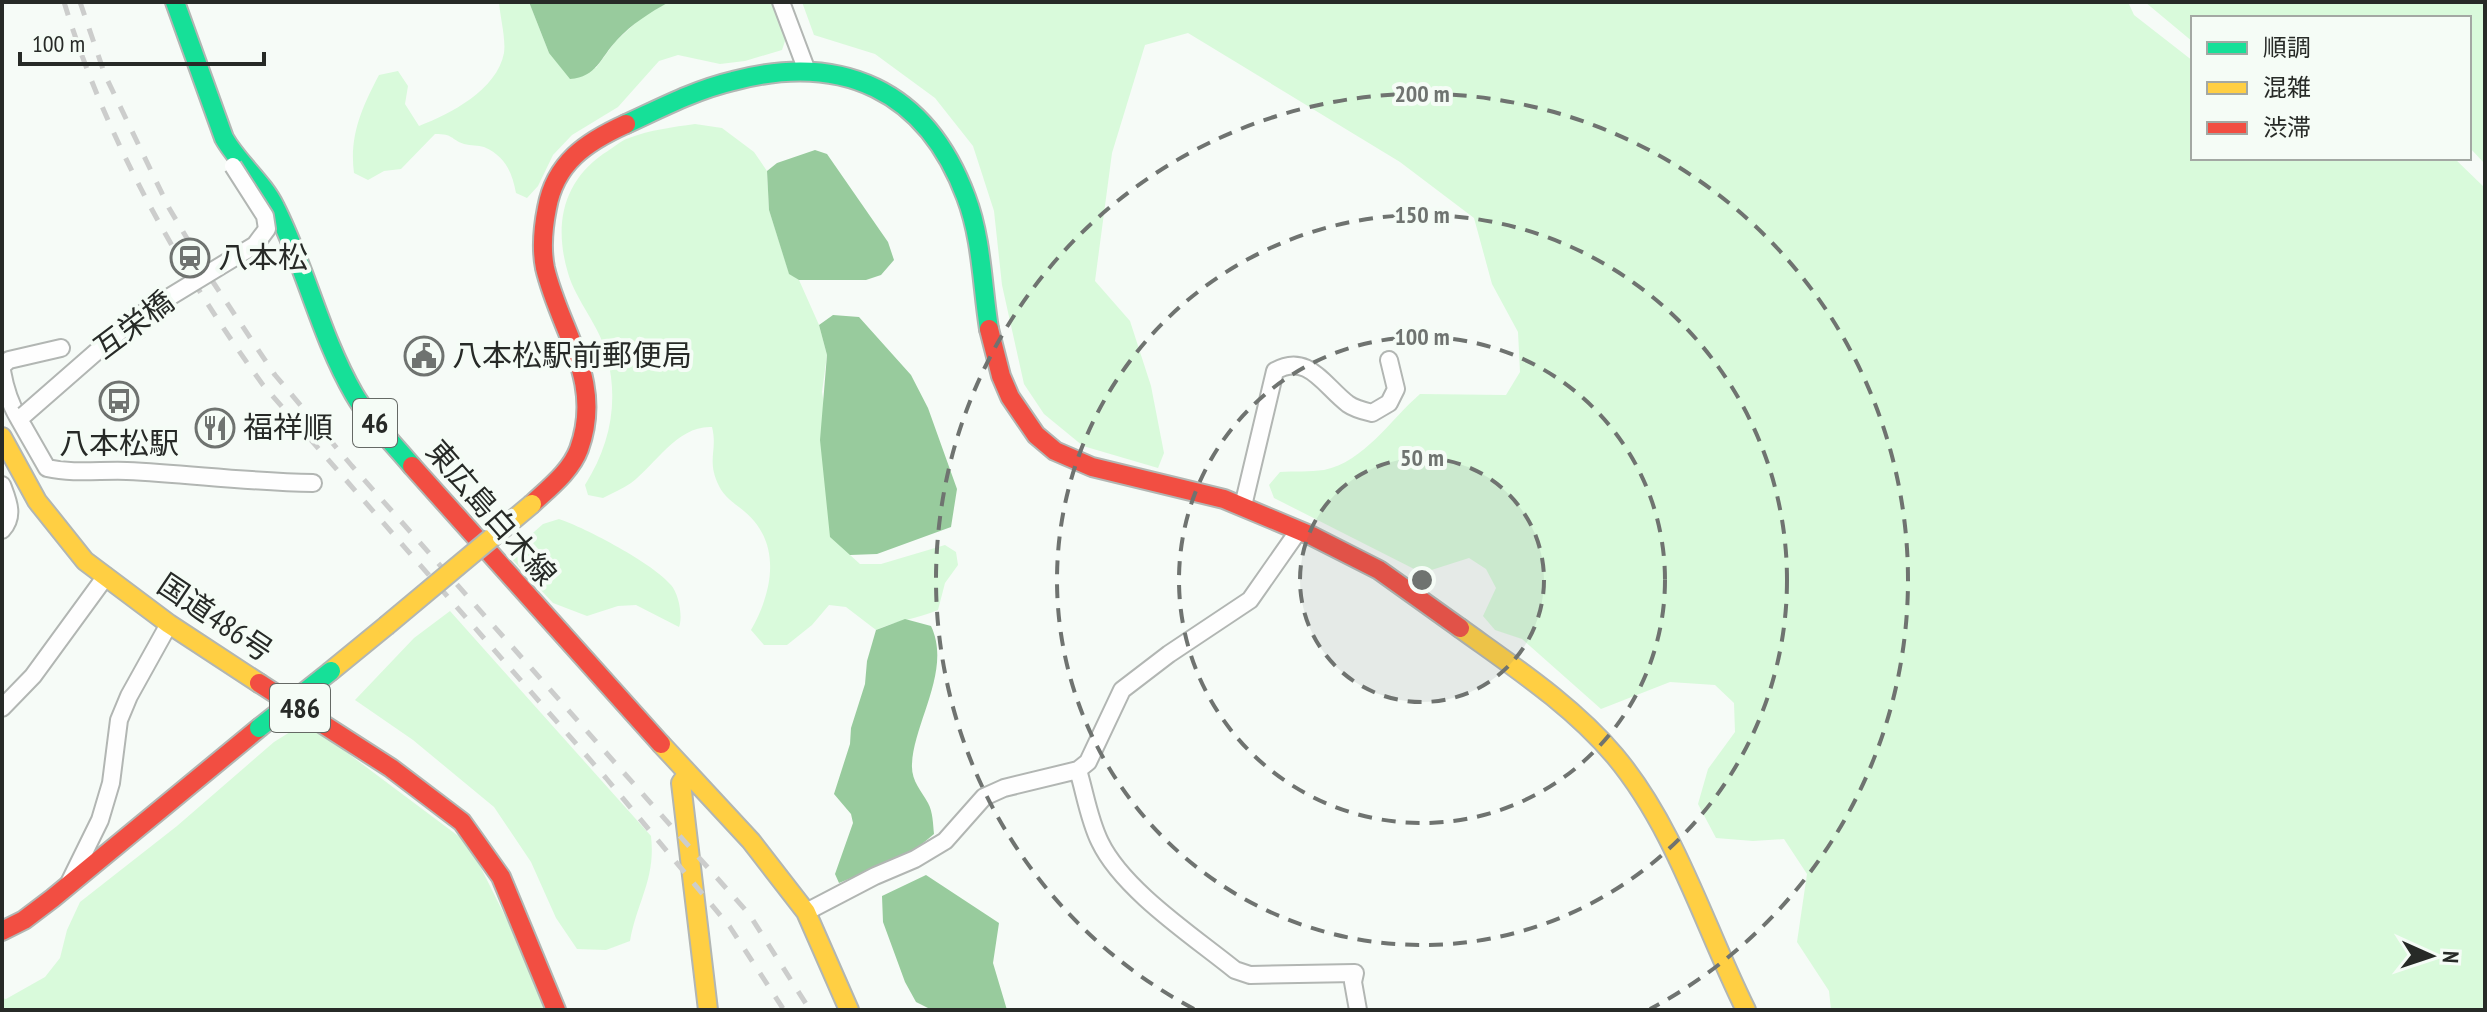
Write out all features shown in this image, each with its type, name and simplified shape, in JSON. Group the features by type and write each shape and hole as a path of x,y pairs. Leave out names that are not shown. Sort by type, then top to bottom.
{"main road":[{"name":"東広島白木線","path":"175,2 234,161 273,202 290,237 326,337 363,407 559,632 751,841 806,912 849,1010"},
{"path":"2,931 24,920 68,885 386,626 555,483 579,450 589,392 579,355 548,287 540,249 544,215 558,172 601,136 690,94 763,73 807,71 844,74 882,88 914,110 938,139 957,175 978,235 988,325 998,373 1012,404 1031,428 1055,451 1084,464 1243,506 1350,553 1397,583 1555,698 1596,735 1628,773 1651,809 1746,1010"},
{"name":"国道486号","path":"4,445 37,501 85,561 169,624 391,768 462,822 501,877 556,1010"},
{"path":"688,773 681,783 708,1010"}],"street":[{"path":"781,2 807,71"},
{"name":"互栄橋","path":"21,417 135,318 255,245 267,229 265,216 234,161"},
{"path":"61,348 9,360 2,369 5,390 47,468 65,473 124,471 313,483"},
{"path":"1243,506 1275,371 1288,364 1305,366 1351,407 1372,413 1389,403 1396,389 1389,360"},
{"path":"2,485 11,514 9,523 2,530"},
{"path":"806,912 945,841 984,797 1004,788 1078,770 1094,752 1122,690 1169,654 1250,600 1299,530"},
{"path":"2,708 33,676 106,576"},
{"path":"68,885 100,820 111,783 119,720 169,624"},
{"path":"1078,770 1099,839 1107,855 1131,885 1235,970 1250,975 1355,973 1353,982 1358,1010"}],"shaded area":[{"path":"499,2 529,2 549,53 596,68 615,42 643,16 669,2 772,2 786,38 782,50 745,61 720,64 678,55 659,61 618,107 572,135 553,155 538,186 527,198 516,193 510,172 497,155 484,147 464,144 446,135 435,134 401,169 384,171 368,180 354,173 353,147 358,122 379,75 398,71 408,86 405,104 419,126 458,107 482,89 500,66 504,34"},
{"path":"529,2 669,2 629,29 592,71 570,79 549,53"},
{"path":"802,2 2128,2 2134,15 2191,59 2191,160 2456,160 2485,188 2485,1010 1831,1010 1829,991 1797,942 1807,874 1784,839 1753,841 1716,838 1698,804 1708,769 1735,732 1734,703 1715,685 1670,682 1601,709 1522,639 1495,630 1483,616 1496,588 1486,569 1469,558 1422,573 1274,498 1269,485 1280,472 1324,470 1352,458 1420,394 1506,395 1520,372 1518,332 1492,284 1474,218 1400,162 1188,33 1145,45 1112,153 1095,281 1130,321 1151,386 1164,453 1158,468 1083,446 1044,414 1024,384 1002,285 994,211 973,146 935,98 875,54 814,35"},
{"path":"2145,2 2485,2 2485,164 2471,149 2471,16 2191,16 2191,40"},
{"path":"695,124 722,128 754,152 767,171 769,210 789,273 799,280 819,325 827,355 822,392 850,555 860,564 881,564 945,545 956,552 958,565 945,583 938,610 876,630 846,607 829,605 812,625 787,645 764,645 751,630 763,604 770,575 768,547 754,521 719,486 713,469 712,427 700,428 678,439 624,487 603,498 588,495 585,485 601,455 610,423 611,373 604,345 568,273 562,239 565,207 578,178 619,143 645,133"},
{"path":"815,150 827,154 888,242 894,260 881,275 866,280 799,280 789,274 769,210 767,171 777,163"},
{"path":"833,315 859,317 911,375 928,408 957,489 951,527 877,554 850,555 830,537 820,440 827,355 819,325"},
{"path":"559,519 619,548 650,567 671,585 678,600 679,627 636,605 618,606 587,616 553,603 508,555 543,524"},
{"path":"450,611 651,836 651,865 630,941 606,950 577,949 556,918 531,862 494,807 413,740 355,700 414,638"},
{"path":"905,619 931,626 936,643 935,678 912,764 915,780 931,810 934,834 910,854 839,883 835,874 853,823 851,814 834,794 865,684 867,661 876,630"},
{"path":"306,722 469,844 552,1010 2,1010 2,998 6,999 45,977 60,958 67,930 80,902 177,826 274,742"},
{"path":"926,875 999,923 993,963 1007,1010 932,1010 916,1002 905,982 883,922 882,896"}],"railway":[{"path":"64,2 101,104 148,202 202,296 263,385 606,778 730,927 784,1010"},
{"path":"80,2 105,75 169,208 213,282 275,375 749,914 810,1010"}],"traffic: fast":[{"path":"175,2 224,138 275,207 342,372 367,413 412,466"},
{"path":"626,124 705,89 773,73 810,72 844,77 875,88 903,106 928,130 949,160 966,197 975,229 989,329"},
{"path":"259,728 331,671"}],"traffic: slow":[{"path":"2,437 37,501 85,561 169,624 259,683"},
{"path":"386,626 532,504"},
{"path":"331,671 386,626"},
{"path":"1460,628 1580,720 1615,756 1636,784 1672,846 1746,1010"},
{"path":"661,744 688,773 681,783 708,1010"},
{"path":"688,773 751,841 806,912 849,1010"}],"traffic: jam":[{"path":"532,504 571,465 579,449 585,424 583,378 545,268 543,238 547,208 557,178 574,156 598,138 626,124"},
{"path":"989,329 1001,376 1010,397 1036,435 1055,451 1092,467 1224,499 1312,536 1379,570 1460,628"},
{"path":"412,466 661,744"},
{"path":"259,683 391,768 462,822 501,877 556,1010"},
{"path":"2,931 24,920 53,898 259,728"}],"place":[{"name":"八本松","path":"190,258"},
{"name":"八本松駅前郵便局","path":"424,356"},
{"name":"八本松駅","path":"119,401"},
{"name":"福祥順","path":"215,428"}]}
